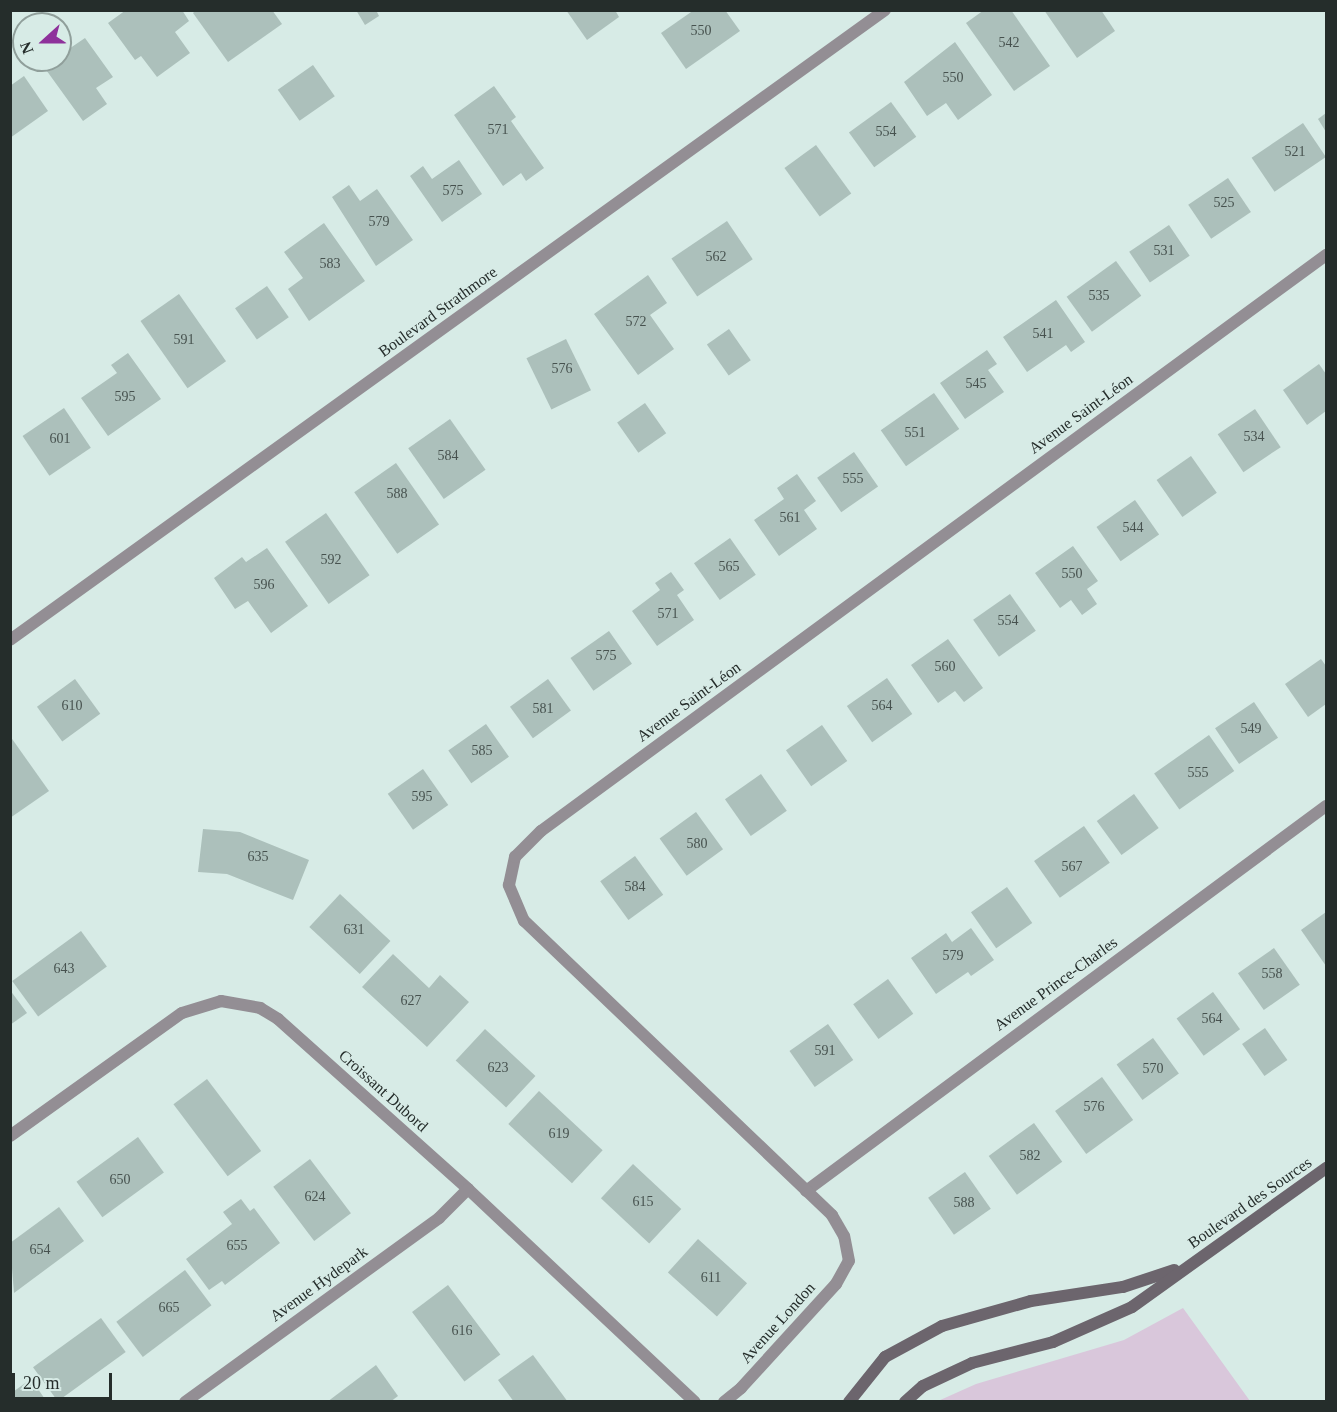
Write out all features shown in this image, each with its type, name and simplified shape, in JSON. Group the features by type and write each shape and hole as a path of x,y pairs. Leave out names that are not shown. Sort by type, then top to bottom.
{"main road":[{"name":"Boulevard des Sources","path":"1192,1264 1326,1168"},
{"path":"849,1401 885,1357 942,1326 1031,1301 1123,1287 1192,1264"},
{"path":"905,1401 923,1386 972,1363 1053,1342 1104,1322 1192,1264"}],"street":[{"name":"Boulevard Strathmore","path":"10,640 868,16 885,10"},
{"name":"Avenue Saint-Léon","path":"849,1261 840,1226 524,921 509,885 515,857 541,831 1326,255"},
{"name":"Avenue Prince-Charles","path":"806,1191 1326,806"},
{"name":"Croissant Dubord","path":"10,1136 182,1013 221,1001 240,1002 278,1019 468,1189 695,1401"},
{"name":"Avenue Hydepark","path":"186,1401 439,1218 468,1189"},
{"name":"Avenue London","path":"724,1401 741,1388 825,1297 849,1261"}],"shaded area":[{"path":"1183,1308 1250,1401 938,1401 976,1384 1124,1340"}],"building":[{"path":"126,10 182,10 189,21 175,32 190,53 157,77 141,56 135,60 108,23"},
{"path":"196,10 272,10 282,24 228,62 193,13"},
{"path":"356,10 376,10 379,16 365,25"},
{"path":"566,10 615,10 619,17 587,40"},
{"path":"694,10 725,10 740,31 686,69 661,33"},
{"path":"984,10 1011,10 1050,66 1014,91 966,23"},
{"path":"1044,10 1101,10 1115,31 1077,58"},
{"path":"85,38 113,77 96,88 107,104 83,121 48,72 72,72 72,47"},
{"path":"955,42 992,95 958,120 946,103 927,116 904,82"},
{"path":"313,65 335,96 300,121 278,90"},
{"path":"24,76 48,111 10,138 10,86"},
{"path":"494,86 516,117 511,121 544,168 526,181 521,173 503,186 454,115"},
{"path":"891,102 916,137 874,167 849,133"},
{"path":"1326,113 1326,132 1318,119"},
{"path":"1303,123 1326,157 1275,192 1252,158"},
{"path":"816,145 851,194 820,216 784,168"},
{"path":"459,160 482,194 442,222 410,176 423,166 432,179"},
{"path":"1228,178 1251,212 1211,239 1188,205"},
{"path":"349,185 360,201 377,189 413,240 376,266 332,197"},
{"path":"727,221 753,259 697,297 671,258"},
{"path":"324,223 365,281 309,321 288,289 303,278 284,252"},
{"path":"1169,225 1190,256 1150,283 1129,252"},
{"path":"1116,261 1141,296 1092,332 1067,297"},
{"path":"648,275 667,303 650,315 674,349 638,375 594,314"},
{"path":"267,286 289,317 257,339 235,308"},
{"path":"179,294 226,361 188,388 140,321"},
{"path":"1056,300 1085,342 1071,352 1066,345 1027,372 1003,337"},
{"path":"729,329 751,360 729,376 707,344"},
{"path":"566,339 591,390 551,410 526,358"},
{"path":"987,350 997,364 988,370 1004,392 965,419 940,383"},
{"path":"128,353 161,399 108,436 81,398 117,373 111,365"},
{"path":"1319,364 1326,374 1326,411 1307,425 1283,390"},
{"path":"934,393 959,429 906,466 881,430"},
{"path":"645,403 666,433 638,453 617,423"},
{"path":"64,408 91,448 49,476 23,436"},
{"path":"1255,409 1281,447 1243,472 1218,434"},
{"path":"450,419 486,470 444,499 408,448"},
{"path":"854,452 878,486 841,512 817,478"},
{"path":"1191,456 1217,493 1182,517 1157,480"},
{"path":"396,463 439,524 397,554 354,492"},
{"path":"797,474 816,501 804,510 817,529 779,556 754,520 784,499 777,488"},
{"path":"1135,500 1159,534 1121,561 1096,527"},
{"path":"326,513 370,575 329,604 285,542"},
{"path":"730,538 756,575 720,600 694,563"},
{"path":"1073,546 1098,581 1087,589 1097,604 1082,615 1071,600 1060,608 1035,573"},
{"path":"267,548 308,606 271,633 248,601 235,609 214,578 242,557 246,562"},
{"path":"671,572 684,590 677,595 694,620 657,646 632,611 660,590 655,583"},
{"path":"1010,594 1036,631 999,657 973,620"},
{"path":"609,631 632,664 593,691 570,658"},
{"path":"948,639 983,688 964,702 955,691 938,703 911,665"},
{"path":"1321,659 1326,666 1326,704 1308,717 1285,684"},
{"path":"887,678 912,714 872,742 847,706"},
{"path":"75,679 100,714 62,741 37,707"},
{"path":"548,679 571,711 533,738 510,707"},
{"path":"1254,702 1278,738 1239,764 1215,728"},
{"path":"486,724 509,757 471,783 448,750"},
{"path":"822,725 847,761 811,786 786,750"},
{"path":"1209,735 1234,771 1179,809 1154,773"},
{"path":"10,736 49,791 10,818"},
{"path":"423,769 448,805 413,830 388,794"},
{"path":"761,774 787,811 751,836 725,799"},
{"path":"1134,794 1159,828 1121,855 1097,821"},
{"path":"696,812 723,849 687,876 660,838"},
{"path":"1084,826 1110,863 1060,898 1034,861"},
{"path":"203,829 240,832 309,860 293,900 227,874 198,872"},
{"path":"635,856 663,895 628,920 600,881"},
{"path":"1007,887 1032,923 996,948 971,912"},
{"path":"340,894 390,941 360,974 309,927"},
{"path":"1326,912 1326,966 1301,930"},
{"path":"971,928 994,960 971,976 968,972 936,994 911,958 946,933 952,942"},
{"path":"81,931 107,967 38,1017 12,981"},
{"path":"1274,948 1300,985 1264,1010 1238,973"},
{"path":"393,954 429,988 440,975 469,1002 427,1047 362,987"},
{"path":"888,979 913,1014 878,1039 853,1004"},
{"path":"10,990 27,1013 10,1025"},
{"path":"1213,992 1240,1029 1204,1056 1177,1018"},
{"path":"828,1024 853,1060 815,1087 789,1051"},
{"path":"1265,1028 1287,1060 1264,1076 1242,1044"},
{"path":"485,1029 535,1076 506,1108 456,1060"},
{"path":"1153,1038 1179,1074 1142,1100 1117,1064"},
{"path":"1102,1077 1133,1120 1086,1154 1055,1111"},
{"path":"207,1079 261,1151 228,1176 173,1104"},
{"path":"539,1091 603,1150 572,1183 508,1124"},
{"path":"1034,1123 1062,1162 1017,1195 989,1156"},
{"path":"138,1137 164,1173 102,1217 77,1182"},
{"path":"310,1159 351,1213 314,1241 273,1187"},
{"path":"633,1164 681,1209 649,1243 601,1198"},
{"path":"965,1172 991,1209 954,1235 928,1198"},
{"path":"241,1199 250,1211 254,1208 280,1243 225,1285 222,1281 209,1290 186,1259 232,1224 223,1212"},
{"path":"59,1207 84,1241 14,1293 10,1243"},
{"path":"698,1239 747,1283 717,1317 668,1272"},
{"path":"185,1270 211,1305 143,1357 116,1322"},
{"path":"448,1285 500,1354 464,1382 412,1312"},
{"path":"101,1318 126,1352 58,1401 33,1367"},
{"path":"533,1355 568,1402 514,1402 498,1380"},
{"path":"376,1365 398,1396 390,1402 327,1402"},
{"path":"31,1379 47,1402 10,1402 10,1394"}]}
